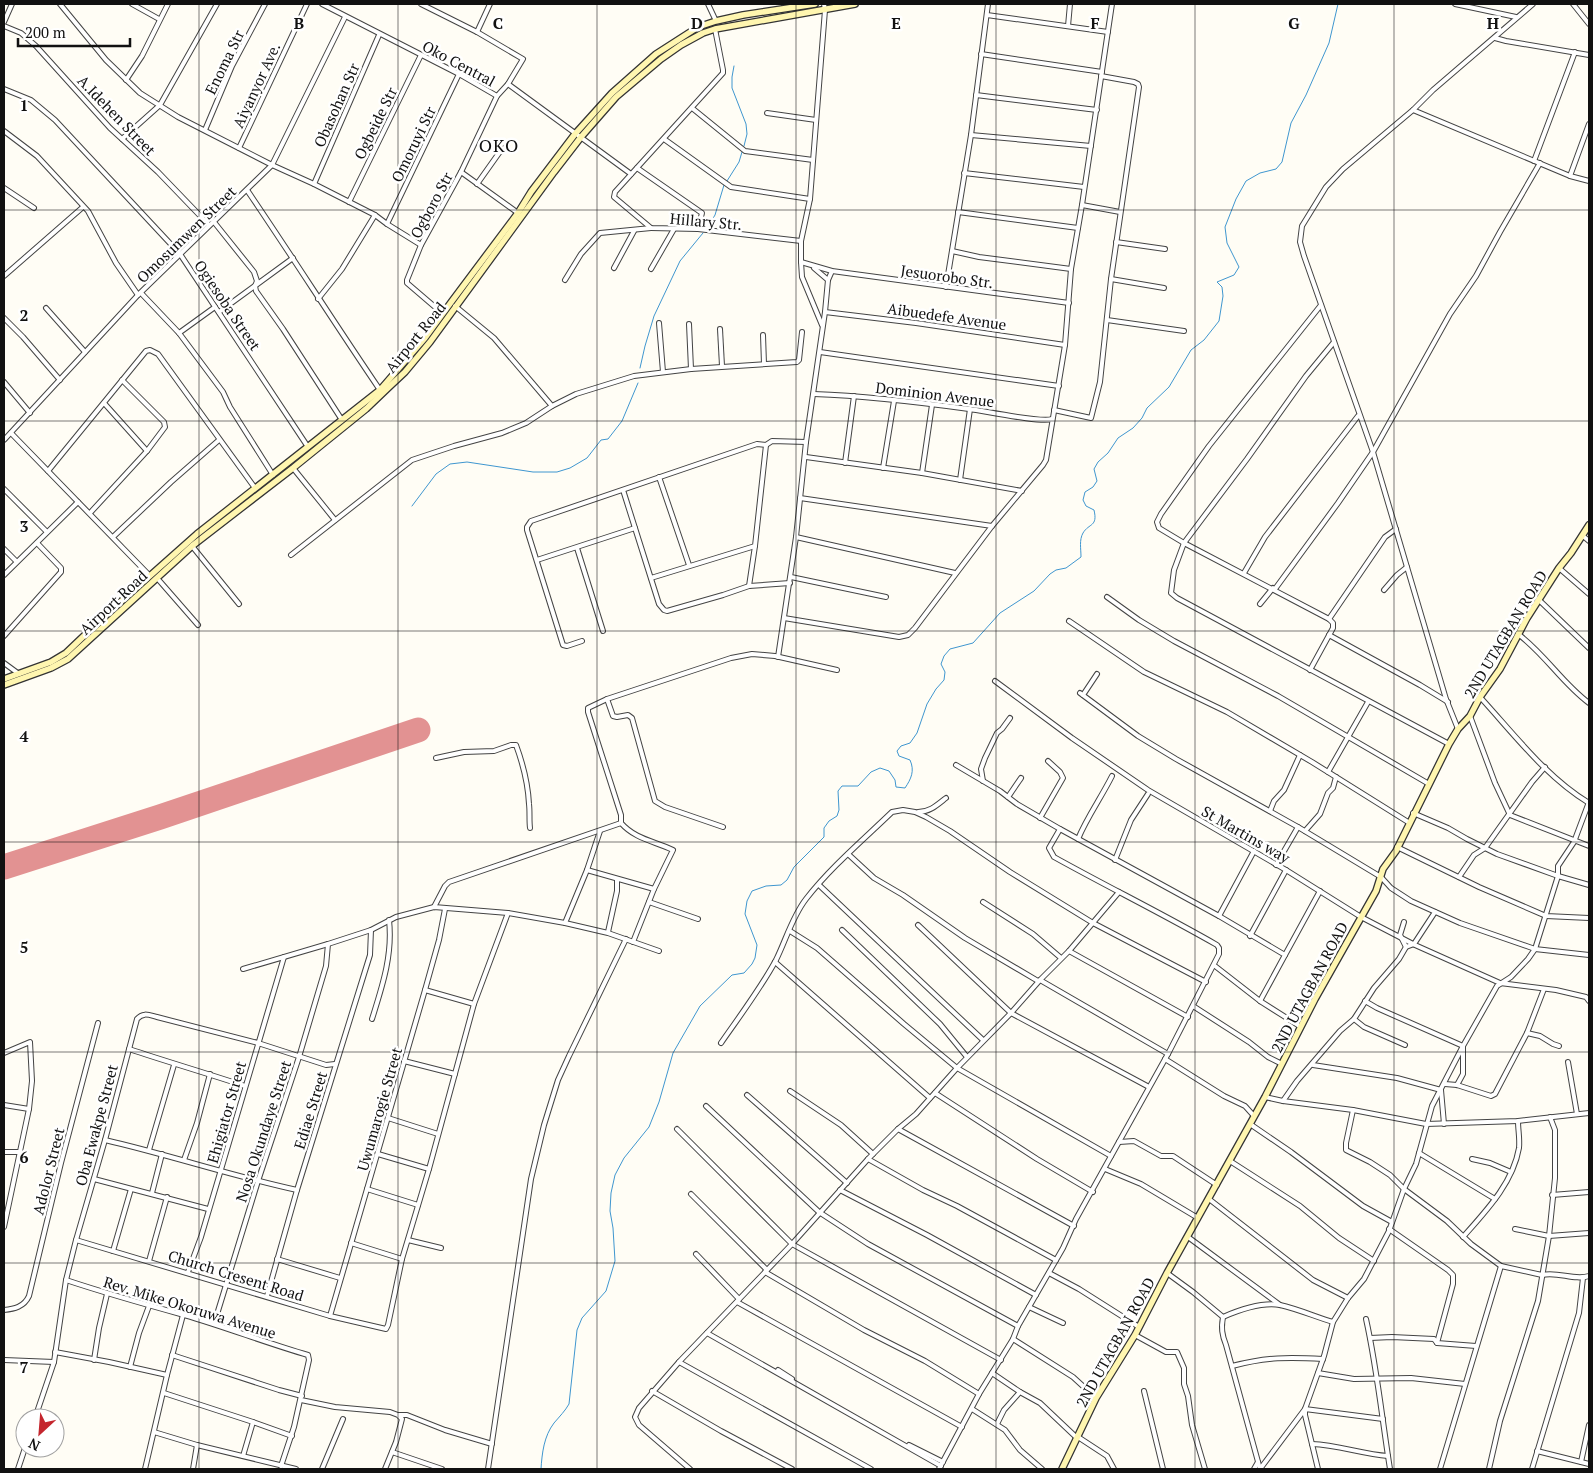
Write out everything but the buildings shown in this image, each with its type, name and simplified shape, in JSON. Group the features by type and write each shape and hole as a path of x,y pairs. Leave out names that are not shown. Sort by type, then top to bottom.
{"main road":[{"name":"Airport Road","path":"4,679 51,662 66,653 197,534 380,390 426,338 442,313 518,213 531,192 612,93 656,54 698,27 716,20 792,5 815,4"},
{"name":"Airport Road","path":"4,685 51,668 68,659 192,546 366,409 418,357 578,135 616,97 660,58 715,28 824,7 855,4"},
{"name":"2ND UTAGBAN ROAD","path":"1062,1469 1096,1398 1135,1335 1376,891 1383,869 1397,847 1449,744 1458,729 1470,716 1480,697 1500,669 1518,634 1539,600 1589,525"}],"street":[{"path":"4,24 12,4"},
{"path":"60,4 106,60 140,93 204,130 375,215 421,245"},
{"path":"132,4 159,19"},
{"path":"126,80 142,56 168,4"},
{"path":"122,139 160,105 217,4"},
{"name":"Enoma Str","path":"204,130 232,66 265,4"},
{"name":"Aiyanyor Ave.","path":"239,148 306,4"},
{"name":"Oko Central","path":"322,4 459,74 497,96 508,84 631,174"},
{"path":"333,10 337,4"},
{"path":"421,4 477,32 523,59 508,84"},
{"path":"477,32 490,4"},
{"path":"708,4 716,20"},
{"path":"946,287 971,135 988,4"},
{"path":"1068,26 1070,4"},
{"path":"784,618 904,636 908,635 992,526 1046,460 1065,345 1071,269 1112,4"},
{"path":"1455,4 1516,17"},
{"path":"1458,729 1448,702 1373,452 1300,242 1302,226 1326,187 1343,169 1533,4"},
{"path":"1573,4 1589,24"},
{"path":"822,325 802,277 801,262 802,241 810,199 824,7"},
{"path":"986,15 1108,32"},
{"name":"Omosumwen Street","path":"4,440 140,294 272,165 345,17"},
{"name":"A.Idehen Street","path":"4,24 36,46 110,128 158,172 209,226"},
{"path":"631,174 723,73 724,70 715,28"},
{"name":"Obasohan Str","path":"314,184 379,34"},
{"path":"1495,38 1589,54"},
{"path":"1534,161 1575,52"},
{"path":"981,54 1102,74 1134,82 1139,87 1111,279 1100,382 1093,417 1088,418 1054,410"},
{"name":"Ogbeide Str","path":"350,202 421,55"},
{"name":"Omoruyi Str","path":"387,224 459,74"},
{"name":"Ogiesoba Street","path":"4,89 30,100 54,120 180,254 308,447"},
{"path":"976,95 1096,110"},
{"name":"Ogboro Str","path":"442,313 407,283 407,280 421,245 461,172 497,96"},
{"path":"692,108 745,151 813,160"},
{"path":"1412,110 1570,176 1589,180"},
{"path":"767,113 816,120"},
{"path":"1570,176 1589,124"},
{"path":"4,130 37,156 88,211 116,263 140,294 179,333 223,392 230,407 273,474"},
{"path":"971,135 1091,146"},
{"path":"664,139 731,186 810,199"},
{"path":"477,184 506,146"},
{"path":"1260,604 1274,589 1338,503 1373,452 1450,314 1476,276 1540,163"},
{"path":"637,168 702,213 698,229"},
{"path":"461,172 518,213"},
{"path":"964,173 1084,187"},
{"name":"Hillary Str.","path":"631,174 615,192 614,197 651,228 698,229 802,241"},
{"path":"4,188 34,208"},
{"path":"247,190 380,390"},
{"path":"1082,204 1120,212"},
{"path":"4,276 83,207"},
{"path":"958,212 1078,228"},
{"path":"318,299 342,269 375,215"},
{"path":"214,222 254,272 257,281 256,291 342,420"},
{"path":"565,280 581,254 600,233 651,228"},
{"path":"651,268 674,228"},
{"path":"614,268 634,231"},
{"path":"1116,242 1165,248"},
{"path":"952,251 979,257 1071,269"},
{"path":"219,312 293,258"},
{"path":"801,262 813,267 828,280"},
{"name":"Jesuorobo Str.","path":"813,267 1069,303"},
{"path":"778,657 791,577 806,457 806,442 820,352 828,280 832,271"},
{"path":"1111,279 1164,288"},
{"path":"1310,670 1329,635 1333,622 1329,618 1184,543 1160,528 1157,522 1209,446 1321,305"},
{"path":"455,306 494,338 552,406"},
{"path":"46,308 84,352"},
{"path":"179,333 215,308"},
{"name":"Aibuedefe Avenue","path":"825,312 1065,345"},
{"path":"4,318 60,380"},
{"path":"1107,320 1184,331"},
{"path":"659,323 663,372"},
{"path":"689,324 690,369"},
{"path":"720,330 722,366"},
{"path":"291,555 412,460 502,433 526,423 552,406 576,394 634,376 722,366 798,362 802,332"},
{"path":"763,335 764,364"},
{"path":"1334,342 1306,376 1184,543 1174,570 1171,593 1176,598 1449,744"},
{"path":"48,470 146,351 154,351 255,488"},
{"path":"820,352 1059,386"},
{"path":"90,513 148,451 163,430 165,424 122,380"},
{"path":"4,382 30,412"},
{"name":"Dominion Avenue","path":"814,394 854,396 970,409 1032,419 1052,419"},
{"path":"845,463 854,396"},
{"path":"883,468 894,401"},
{"path":"104,403 148,451"},
{"path":"922,473 932,405"},
{"path":"960,480 970,409"},
{"path":"1244,573 1265,537 1358,416"},
{"path":"10,433 150,576"},
{"path":"113,538 171,482 219,440"},
{"path":"582,640 567,646 563,645 527,530 531,521 757,444 766,445 772,441 806,442"},
{"path":"749,586 766,445"},
{"path":"806,457 922,473 1022,491"},
{"path":"293,468 335,520"},
{"path":"659,477 689,565"},
{"path":"4,489 47,532"},
{"path":"623,490 662,609 667,611 749,586 790,584"},
{"path":"800,498 992,526"},
{"path":"4,575 16,561 78,502"},
{"path":"537,560 635,528"},
{"path":"1329,618 1385,537 1396,529"},
{"path":"1583,536 1589,541"},
{"path":"796,537 956,573"},
{"path":"4,636 61,572 61,568 37,543"},
{"path":"192,546 240,604"},
{"path":"651,578 755,546"},
{"path":"576,548 603,631"},
{"path":"4,549 16,561"},
{"path":"1384,590 1396,575 1407,567"},
{"path":"1559,568 1589,594"},
{"path":"791,577 886,597"},
{"path":"157,578 198,625"},
{"path":"1107,597 1139,620 1174,641 1278,696 1429,784"},
{"path":"1539,600 1589,648"},
{"path":"1069,621 1144,672 1227,712 1408,822"},
{"path":"1518,634 1535,648 1577,694 1589,703"},
{"path":"1329,635 1448,702"},
{"path":"633,942 672,850 639,838 628,831 621,823 621,816 588,712 590,707 607,699 731,658 752,654 778,657 837,670"},
{"path":"4,663 19,674"},
{"path":"1098,674 1082,694 1138,736 1168,755 1305,831 1381,877 1398,892 1460,923 1535,949 1589,955"},
{"name":"St Martins way","path":"995,680 1072,738 1148,790 1286,870 1361,917 1414,944 1500,983 1586,997 1589,1002"},
{"path":"1260,1469 1305,1408 1323,1359 1333,1322 1348,1298 1364,1279 1390,1229 1404,1189 1416,1164 1432,1106 1463,1046 1500,983 1511,977 1535,949 1558,876 1558,866 1574,842 1589,803 1568,790 1480,697"},
{"path":"607,699 614,717 628,715 632,718 655,801 665,807 723,827"},
{"path":"1328,772 1368,702"},
{"path":"1470,716 1495,783 1510,815 1550,829 1574,842 1589,846"},
{"path":"983,780 981,769 985,758 997,733 1010,718"},
{"path":"436,758 464,752 494,751 516,745 526,779 530,828"},
{"path":"1270,811 1274,801 1284,790 1300,755"},
{"path":"1040,818 1063,778 1060,772 1048,761"},
{"path":"956,765 983,780 1040,818 1219,916 1285,955"},
{"path":"1459,877 1474,855 1485,848 1532,782 1545,767"},
{"path":"1078,839 1086,820 1112,776"},
{"path":"1305,831 1320,814 1328,793 1333,788 1336,777"},
{"path":"1008,797 1022,778"},
{"path":"1115,860 1132,820 1148,794"},
{"path":"722,1043 775,962 796,914 819,885 892,812 904,810 925,812 946,798"},
{"path":"915,812 950,831 1010,872 1093,923 1206,982"},
{"path":"1413,813 1448,828 1485,848 1558,876 1589,885"},
{"path":"434,907 445,886 450,882 621,823"},
{"path":"1276,865 1298,827"},
{"path":"941,1466 979,1394 1013,1340 1018,1326 1049,1273 1188,1017 1215,966 1219,954 1217,945 1134,898 1119,892 1054,857 1049,848 1060,829"},
{"path":"565,924 587,870 600,831"},
{"path":"1397,847 1479,888 1546,916 1589,918"},
{"path":"1219,916 1254,851"},
{"path":"848,854 874,878 965,938 1168,1054"},
{"path":"587,870 654,889"},
{"path":"1250,936 1286,870"},
{"path":"608,932 617,891 617,879"},
{"path":"819,885 984,1040"},
{"path":"690,1469 639,1425 635,1417 638,1408 679,1362 792,1244 868,1159 898,1128 916,1114 967,1057 1011,1014 1039,981 1069,951 1119,892"},
{"path":"1260,1001 1320,892"},
{"path":"649,902 698,919"},
{"path":"983,902 1033,934 1061,958"},
{"path":"243,969 328,944 371,930 396,917 434,907 508,914 565,924 626,939 659,951"},
{"name":"Uwumarogie Street","path":"330,1316 426,990 445,908"},
{"path":"1283,1101 1297,1081 1340,1031 1354,1019 1374,988 1398,959 1406,946 1414,944 1435,912"},
{"path":"351,1242 402,1259 429,1169 474,1004 508,914"},
{"path":"372,1019 389,956 391,934 389,920"},
{"path":"1404,922 1400,935 1406,946"},
{"path":"918,924 1011,1014 1149,1088"},
{"name":"Ediae Street","path":"267,1296 335,1064 370,955 371,930"},
{"path":"842,930 940,1024 967,1057"},
{"path":"790,931 817,948 957,1068 1111,1156"},
{"path":"488,1469 531,1179 544,1125 565,1064 626,939"},
{"name":"Nosa Okundaye Street","path":"214,1324 299,1057 326,966 328,944"},
{"path":"1069,951 1188,1017"},
{"name":"Ehigiator Street","path":"188,1272 201,1237 284,957"},
{"path":"775,962 930,1098"},
{"path":"1215,966 1260,1001 1301,1027"},
{"path":"1444,1084 1457,1085 1491,1096 1495,1094 1527,1033 1544,989"},
{"path":"426,990 474,1004"},
{"path":"1365,1001 1463,1046"},
{"path":"1193,1006 1249,1042 1268,1057 1282,1064"},
{"name":"Oba Ewakpe Street","path":"38,1408 54,1362 66,1280 76,1240 137,1019 143,1014 258,1043"},
{"path":"1354,1019 1364,1027 1405,1045"},
{"name":"Adolor Street","path":"4,1310 19,1307 26,1302 29,1296 61,1163 98,1023"},
{"path":"1527,1033 1540,1036 1559,1046"},
{"path":"4,1053 30,1042 32,1081 29,1109 4,1226"},
{"path":"258,1043 326,1065 335,1064"},
{"path":"1457,1085 1463,1074 1463,1046"},
{"path":"129,1049 174,1065 210,1074 245,1086"},
{"path":"1165,1059 1224,1096 1245,1106 1254,1116"},
{"path":"404,1061 455,1074"},
{"path":"1568,1062 1577,1114"},
{"path":"1312,1064 1397,1078 1441,1090"},
{"path":"149,1150 174,1065"},
{"path":"184,1160 210,1074"},
{"path":"1441,1090 1444,1124"},
{"path":"790,1091 841,1126 874,1154"},
{"path":"935,1093 1037,1160 1093,1192"},
{"path":"747,1095 847,1183"},
{"path":"1265,1097 1353,1110 1426,1124 1518,1121 1589,1113"},
{"path":"4,1104 29,1109"},
{"path":"706,1106 819,1212 868,1244 1018,1326"},
{"path":"1353,1110 1346,1150 1390,1175 1404,1189 1447,1221 1486,1256 1501,1266 1542,1275 1582,1278 1589,1276"},
{"path":"1489,1469 1500,1420 1538,1301 1549,1236 1555,1178 1555,1130 1550,1117"},
{"path":"388,1118 438,1134"},
{"path":"1463,1237 1496,1199 1511,1172 1518,1150 1518,1121"},
{"path":"1250,1124 1363,1206 1392,1222"},
{"path":"898,1128 1074,1226"},
{"path":"677,1129 792,1244 1001,1360"},
{"path":"105,1140 297,1190"},
{"path":"1119,1142 1134,1141 1161,1156 1173,1156 1217,1185"},
{"path":"4,1152 20,1152"},
{"path":"1419,1153 1496,1199"},
{"path":"152,1193 162,1154"},
{"path":"378,1154 429,1169"},
{"path":"868,1159 1056,1260"},
{"path":"1472,1159 1490,1163 1511,1172"},
{"path":"1230,1161 1300,1206 1339,1238 1374,1261"},
{"path":"1105,1169 1141,1184 1198,1218"},
{"path":"94,1179 208,1209"},
{"path":"113,1251 131,1189"},
{"path":"367,1189 418,1205"},
{"path":"840,1190 928,1235 1036,1295"},
{"path":"1552,1196 1589,1192"},
{"path":"691,1194 766,1271 864,1330 924,1361 979,1394"},
{"path":"4,1196 11,1196"},
{"path":"149,1261 167,1197"},
{"path":"1209,1199 1313,1280 1348,1298"},
{"path":"1390,1229 1453,1275 1453,1284 1437,1343"},
{"path":"1514,1229 1549,1236 1589,1233"},
{"path":"1188,1236 1280,1305"},
{"name":"Church Cresent Road","path":"76,1240 330,1316 386,1329 402,1259"},
{"path":"408,1240 441,1248"},
{"path":"696,1254 738,1301 962,1427"},
{"path":"278,1259 340,1278"},
{"path":"1440,1469 1501,1266"},
{"path":"1049,1273 1079,1289 1139,1327"},
{"path":"1167,1273 1194,1292 1222,1317"},
{"path":"1532,1469 1579,1314 1582,1278"},
{"name":"Rev. Mike Okoruwa Avenue","path":"66,1280 107,1294 214,1324 262,1342 308,1355 310,1360 301,1398"},
{"path":"94,1360 107,1294"},
{"path":"1222,1317 1236,1311 1280,1305 1333,1322"},
{"path":"130,1367 139,1332 149,1306"},
{"path":"1029,1307 1063,1323"},
{"path":"145,1469 183,1315"},
{"path":"1222,1317 1222,1334 1260,1469"},
{"path":"1366,1319 1390,1469"},
{"path":"707,1333 941,1466"},
{"path":"1135,1335 1166,1352 1177,1352 1184,1368 1184,1384 1188,1396 1192,1425 1205,1469"},
{"path":"1370,1338 1434,1338 1437,1343"},
{"path":"1013,1340 1073,1377 1096,1398"},
{"path":"1437,1343 1476,1346"},
{"path":"55,1352 167,1375"},
{"path":"172,1355 301,1398 335,1407 407,1415 446,1430 492,1444"},
{"path":"1232,1366 1270,1358 1323,1359"},
{"path":"4,1360 54,1362"},
{"path":"679,1362 871,1469"},
{"path":"778,1370 941,1466"},
{"path":"992,1373 1040,1403 1078,1437 1107,1456 1114,1469"},
{"path":"1318,1373 1354,1379 1411,1378 1465,1384"},
{"path":"652,1391 792,1469"},
{"path":"1144,1391 1163,1469"},
{"path":"997,1424 1004,1410 1020,1392"},
{"path":"164,1393 292,1436"},
{"path":"281,1466 292,1436 301,1398"},
{"path":"758,1406 871,1469"},
{"path":"1305,1408 1383,1418"},
{"path":"1305,1408 1318,1469"},
{"path":"972,1409 1010,1434 1020,1450 1042,1469"},
{"path":"385,1469 402,1422 398,1415"},
{"path":"322,1469 343,1419"},
{"path":"243,1456 253,1422"},
{"path":"1581,1462 1589,1425"},
{"path":"154,1432 197,1445 296,1469"},
{"path":"1312,1444 1329,1445 1388,1456"},
{"path":"193,1469 197,1445"},
{"path":"1538,1451 1589,1464"},
{"path":"392,1452 442,1469"},
{"path":"1254,1469 1258,1462"}],"waterway":[{"path":"541,1469 548,1433 569,1404 577,1330 582,1318 606,1291 615,1261 610,1211 615,1175 624,1158 649,1127 659,1102 673,1053 700,1006 732,975 744,973 755,958 757,945 745,914 747,901 752,891 766,886 781,885 787,880 794,867 824,837 824,828 829,821 837,816 839,810 838,791 842,786 858,786 871,772 880,768 889,771 895,780 896,787 905,788 912,775 912,768 910,760 899,756 897,751 901,746 910,743 917,733 927,704 944,680 945,672 941,664 944,656 950,649 973,643 1000,613 1034,591 1050,574 1056,570 1066,568 1081,557 1082,536 1095,519 1094,510 1086,506 1083,500 1085,492 1093,487 1097,481 1094,469 1098,462 1108,453 1118,438 1133,428 1142,418 1147,408 1169,387 1191,350 1204,340 1219,321 1223,296 1222,287 1217,282 1234,275 1239,267 1227,243 1225,227 1236,199 1246,181 1260,173 1276,169 1282,162 1291,123 1306,95 1329,43 1338,4"},
{"path":"734,66 732,88 746,124 747,134 744,146"},
{"path":"727,181 739,162 742,152"},
{"path":"709,225 715,215 724,185"},
{"path":"640,368 654,316 680,261 703,233"},
{"path":"412,506 436,474 450,464 467,462 533,472 557,472 570,468 587,458 601,440 608,439 622,421 638,383"}],"runway":[{"path":"4,867 160,817 418,730"}],"district":[{"name":"OKO","path":"499,145"}]}
